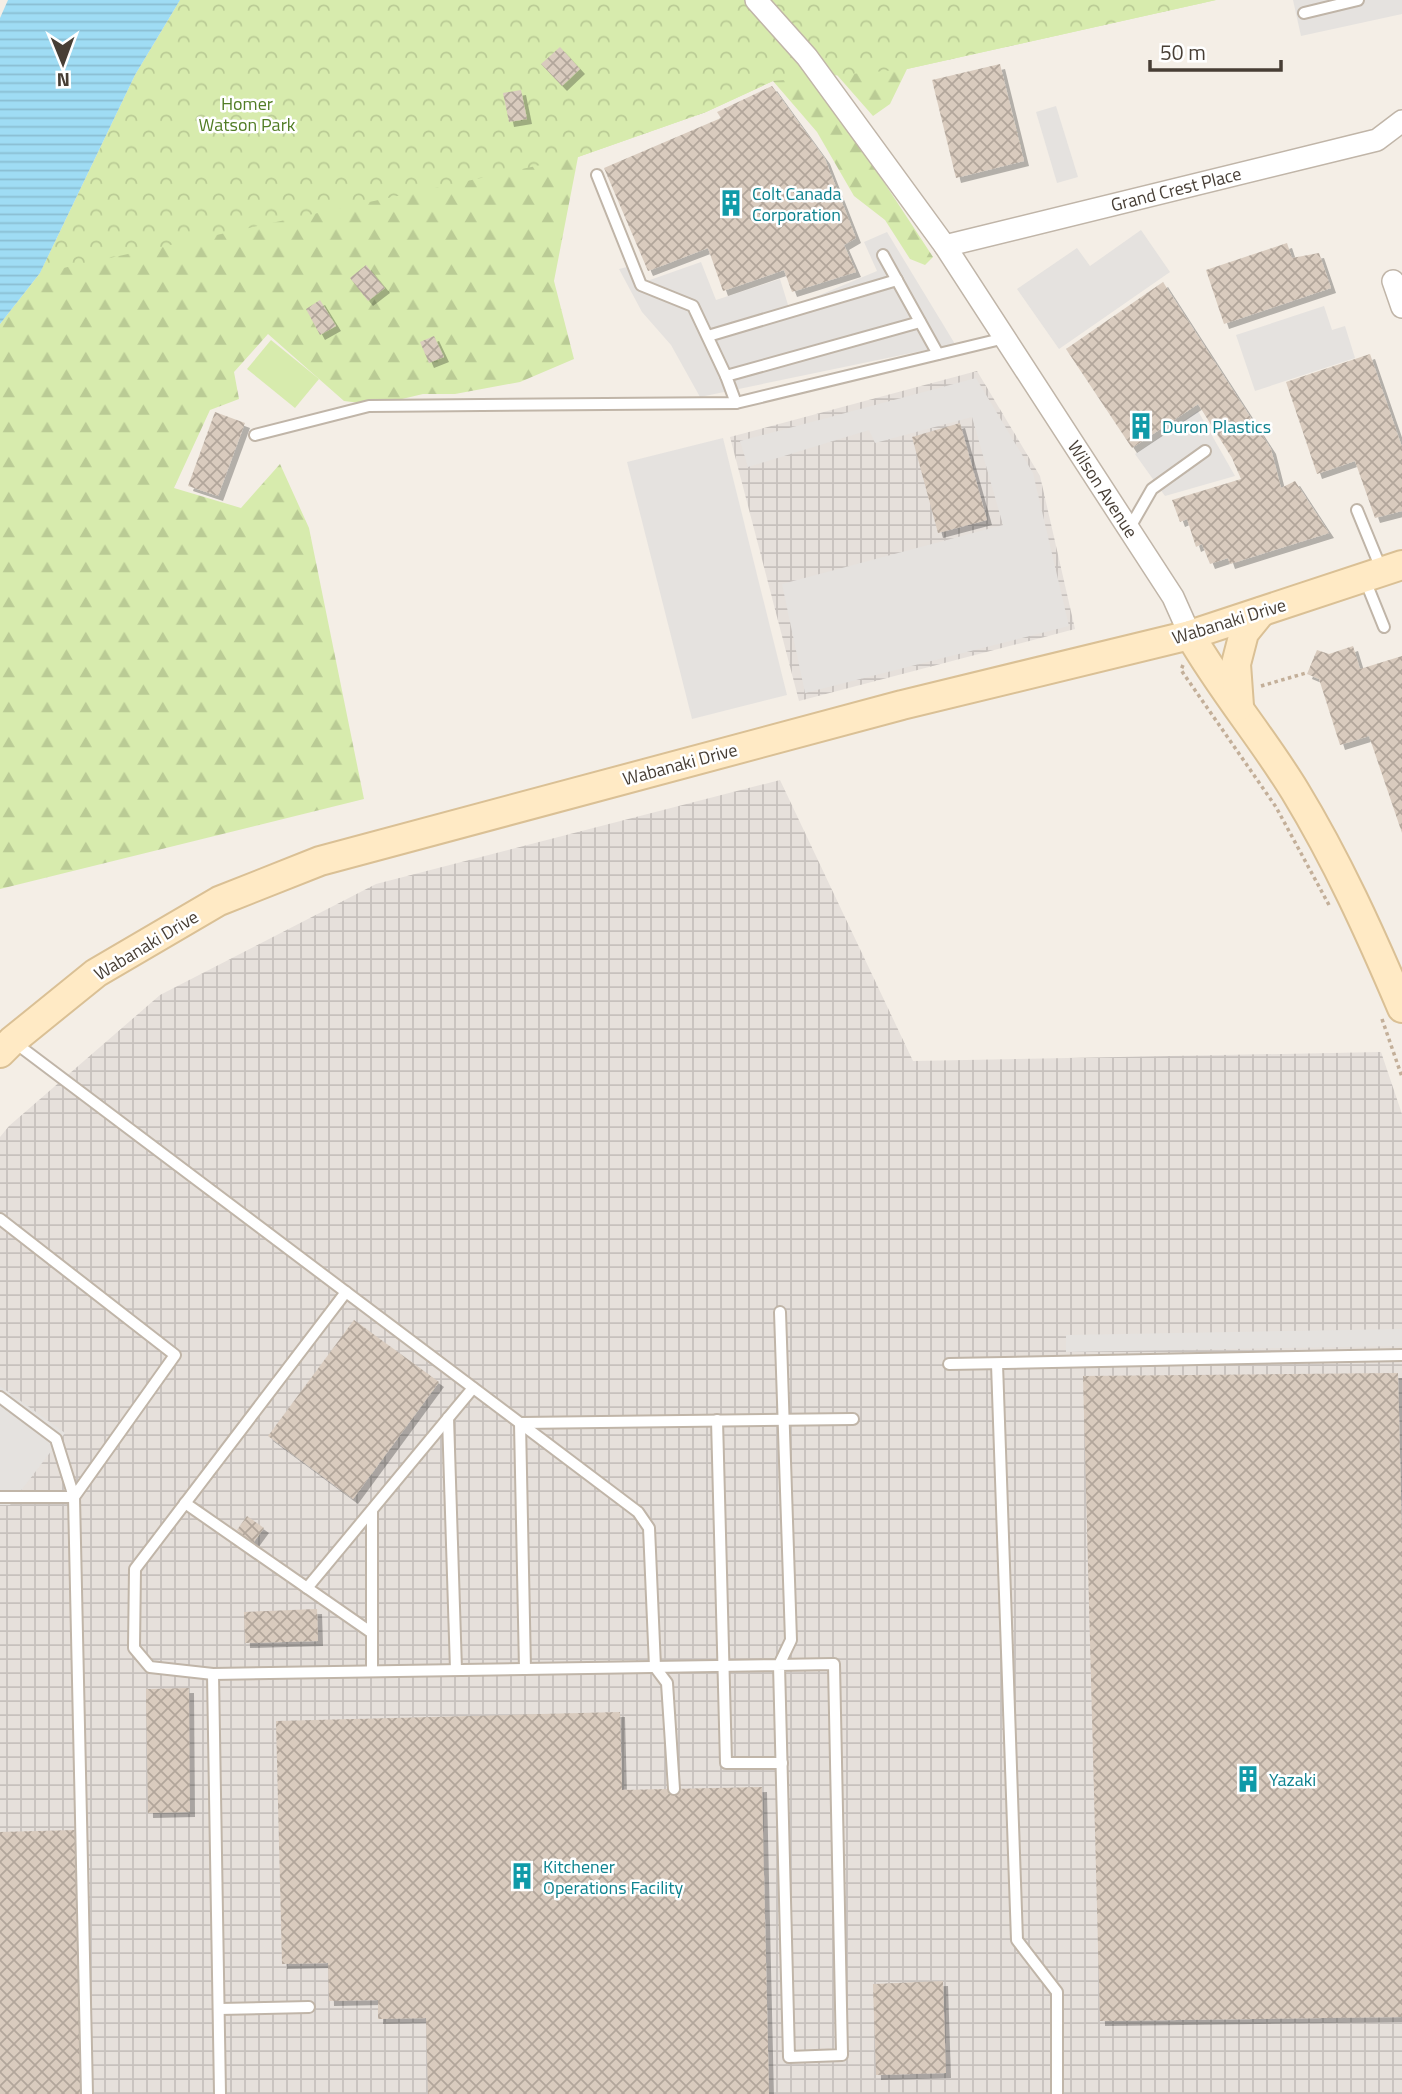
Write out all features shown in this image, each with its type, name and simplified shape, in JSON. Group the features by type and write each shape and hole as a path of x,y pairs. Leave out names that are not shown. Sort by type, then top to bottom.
{"street":[{"name":"Wilson Avenue","path":"756,0 807,57 945,246 1174,597 1190,635 1207,665 1248,696 1345,881 1395,1003"},
{"name":"Grand Crest Place","path":"945,246 1377,140 1402,121"},
{"path":"1393,281 1402,307"},
{"name":"Wabanaki Drive","path":"6,1047 96,974 219,901 320,861 878,711 1190,635 1383,571"},
{"path":"1248,696 1236,664 1244,633 1261,612"}],"lane":[{"path":"1304,13 1358,0"},
{"path":"597,175 641,285 693,306 736,403"},
{"path":"883,255 938,354"},
{"path":"708,336 897,280"},
{"path":"726,376 920,322"},
{"path":"255,435 369,406 736,403 1005,338"},
{"path":"1129,530 1152,489 1205,451"},
{"path":"1357,510 1383,571 1384,627"},
{"path":"6,1047 346,1293 638,1512 649,1528 655,1667 667,1683 674,1789"},
{"path":"0,1219 175,1356 74,1497"},
{"path":"346,1293 135,1569 134,1648 150,1667 213,1674 372,1671 724,1666 779,1665 834,1664 842,2055 789,2057 779,1665 791,1640 780,1312"},
{"path":"949,1364 1402,1355"},
{"path":"997,1364 1017,1940 1057,1992 1057,2094"},
{"path":"307,1588 473,1388"},
{"path":"0,1398 56,1439 74,1497 87,2094"},
{"path":"448,1418 456,1670"},
{"path":"520,1423 853,1419"},
{"path":"717,1420 726,1763 782,1763"},
{"path":"520,1423 525,1669"},
{"path":"0,1497 74,1497"},
{"path":"185,1503 372,1633"},
{"path":"372,1511 372,1671"},
{"path":"213,1674 220,2094"},
{"path":"219,2008 309,2007"}],"path":[{"path":"1181,670 1276,807 1333,912"},
{"path":"1248,696 1306,673"},
{"path":"1395,1003 1402,1077"}],"shaded area":[{"path":"1293,0 1402,0 1402,14 1301,36"},
{"path":"1056,106 1078,177 1057,183 1036,112"},
{"path":"1141,230 1170,272 1059,349 1017,289 1077,248 1090,266"},
{"path":"887,232 955,344 700,397 671,345 642,312 619,269 639,264 647,281 701,262 716,300 780,279 789,308 877,271 864,242"},
{"path":"1324,306 1332,330 1345,326 1355,358 1255,391 1236,335"},
{"path":"977,371 1040,476 1075,629 799,701 730,437"},
{"path":"976,378 1033,473 1069,626 805,693 782,584 1003,525 972,417 875,443 869,430 748,467 740,441"},
{"path":"1198,411 1235,476 1165,496 1135,454"},
{"path":"723,438 787,695 692,719 627,462"},
{"path":"780,780 913,1061 1381,1052 1402,1114 1402,2094 0,2094 0,1137 9,1126 160,995 376,884"},
{"path":"1402,1329 1402,1346 1066,1352 1066,1335"},
{"path":"0,1386 65,1433 10,1505 0,1505"}],"green space":[{"path":"180,0 1216,0 907,69 890,104 873,116 837,75 808,77 874,167 933,257 925,265 910,259 885,220 854,196 817,132 773,81 706,112 578,157 554,281 574,359 520,382 455,394 423,394 377,405 344,401 268,334 234,372 239,399 210,410 174,488 241,508 280,464 309,528 364,799 0,889 0,324 40,273"},
{"name":"Homer Watson Park","path":"180,0 1216,0 907,69 773,81 706,112 578,157 40,273 135,75"},
{"path":"271,340 319,379 295,408 247,369"}],"water":[{"path":"8,0 180,0 135,75 40,273 0,324 0,18"}],"building":[{"path":"560,47 580,69 562,86 541,64"},
{"path":"1000,64 1024,161 956,178 932,80"},
{"name":"Colt Canada Corporation","path":"772,86 825,159 856,238 844,245 856,272 792,292 784,270 723,291 708,248 648,271 604,168 721,118 717,112"},
{"path":"521,90 527,119 509,122 503,93"},
{"path":"1287,243 1292,258 1319,253 1331,288 1224,324 1206,270"},
{"path":"366,265 385,288 368,301 350,278"},
{"name":"Duron Plastics","path":"1163,282 1271,449 1281,488 1295,481 1329,533 1230,564 1228,558 1210,564 1202,544 1196,547 1187,519 1180,522 1172,500 1241,479 1232,458 1198,404 1132,448 1066,349"},
{"path":"320,300 336,326 320,335 306,309"},
{"path":"434,336 444,357 429,363 420,342"},
{"path":"1370,354 1402,447 1402,511 1375,518 1355,461 1317,474 1286,382"},
{"path":"215,412 245,423 218,496 188,486"},
{"path":"960,423 987,520 938,533 912,437"},
{"path":"1353,646 1360,669 1402,656 1402,833 1369,736 1340,745 1319,679 1307,674 1317,650 1329,654"},
{"path":"354,1320 439,1382 353,1499 268,1436"},
{"name":"Yazaki","path":"1398,1373 1402,1541 1402,2017 1100,2021 1083,1376"},
{"path":"247,1516 264,1528 253,1543 237,1530"},
{"path":"317,1609 318,1641 245,1643 244,1612"},
{"path":"189,1688 190,1812 148,1813 146,1689"},
{"name":"Kitchener Operations Facility","path":"620,1712 622,1790 762,1787 769,2094 428,2094 426,2018 378,2019 378,2000 329,2001 328,1963 282,1964 276,1721"},
{"path":"75,1830 81,2094 0,2094 0,1832"},
{"path":"943,1981 946,2073 876,2075 873,1984"}],"place":[{"name":"Colt Canada Corporation","path":"731,203"},
{"name":"Duron Plastics","path":"1141,426"},
{"name":"Yazaki","path":"1248,1779"},
{"name":"Kitchener Operations Facility","path":"522,1876"}]}
